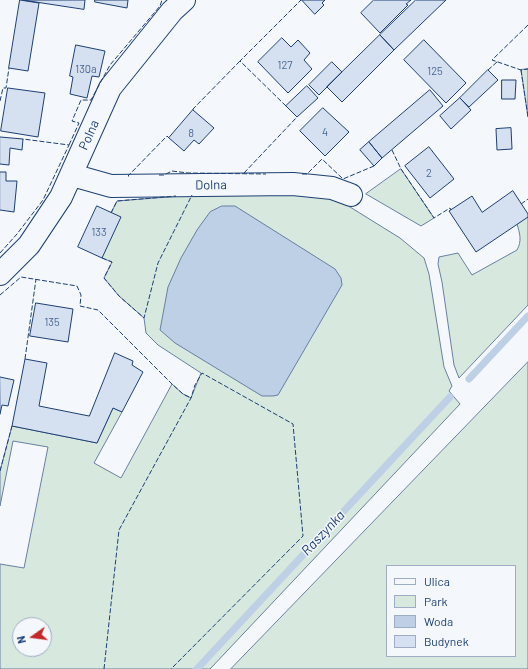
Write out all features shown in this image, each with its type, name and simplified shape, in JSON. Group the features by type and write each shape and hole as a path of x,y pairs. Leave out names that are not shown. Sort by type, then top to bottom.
{"street":[{"name":"Polna","path":"0,274 29,245 62,198 110,88 172,12 184,0"},
{"name":"Dolna","path":"72,175 111,186 293,184 332,188 351,195"}],"green space":[{"path":"528,69 528,117 521,70"},
{"path":"401,169 434,218 421,226 366,194"},
{"path":"256,194 335,196 400,238 424,258 429,274 444,367 452,386 449,391 460,404 210,669 0,669 0,564 24,568 48,447 13,441 0,506 0,471 12,426 97,443 113,408 122,412 94,463 121,478 172,384 183,394 191,398 201,373 158,345 146,333 144,318 119,296 104,278 112,262 102,258 111,213 117,201 193,195"},
{"path":"528,217 528,305 459,378 454,365 438,264 439,257 458,253 472,275 517,250 520,244 520,237 517,224"},
{"path":"528,362 528,669 231,669"}],"water":[{"path":"222,206 235,206 335,269 341,278 342,285 278,395 262,396 175,343 160,330 168,287 181,258 197,230 210,212"}],"building":[{"path":"20,0 39,3 28,71 9,68"},
{"path":"23,0 85,0 84,9"},
{"path":"95,0 128,0 127,8 95,2"},
{"path":"302,0 325,0 322,3 324,5 315,14"},
{"path":"374,0 411,0 406,4 408,5 380,33 361,13"},
{"path":"416,0 446,0 394,50 380,35"},
{"path":"380,35 394,50 342,102 327,87"},
{"path":"282,38 291,47 298,40 310,53 304,60 312,69 288,93 258,62"},
{"path":"424,40 466,83 446,103 404,60"},
{"path":"76,45 105,51 99,77 92,76 87,98 70,94 73,77 70,76"},
{"path":"332,62 342,72 319,95 309,85"},
{"path":"488,70 498,80 469,107 460,98"},
{"path":"502,80 516,80 515,99 502,99"},
{"path":"307,86 318,98 297,117 286,106"},
{"path":"8,88 45,93 38,137 1,131"},
{"path":"430,90 443,106 382,158 369,142"},
{"path":"460,98 471,110 451,129 440,116"},
{"path":"323,108 349,132 325,156 300,131"},
{"path":"193,110 214,128 199,144 194,140 184,151 169,138"},
{"path":"511,128 512,149 497,150 496,129"},
{"path":"0,137 23,139 22,150 10,148 9,165 0,164"},
{"path":"369,142 382,158 374,166 360,150"},
{"path":"429,147 454,179 430,198 405,166"},
{"path":"0,172 6,172 6,181 17,181 14,212 0,210"},
{"path":"513,191 528,214 528,217 476,252 449,211 472,196 482,212"},
{"path":"97,206 121,217 102,258 78,247"},
{"path":"36,303 73,309 68,342 30,336"},
{"path":"115,353 133,361 132,365 143,372 122,412 113,408 97,443 12,426 25,359 47,363 39,406 89,416"},
{"path":"0,377 14,380 8,406 2,405 0,414"}],"waterway":[{"name":"Raszynka","path":"469,379 528,316"},
{"name":"Raszynka","path":"197,669 450,397"}],"fence":[{"path":"69,145 79,123 72,121 81,100 91,100 110,65 160,6 162,0"},
{"path":"286,106 240,61 301,0"},
{"path":"528,25 492,60 521,70 528,69"},
{"path":"193,110 240,61"},
{"path":"488,70 497,62"},
{"path":"0,101 3,88 6,88 9,68"},
{"path":"521,70 528,117"},
{"path":"244,173 297,117"},
{"path":"129,176 167,136 169,138"},
{"path":"0,253 17,234 43,200 69,145 23,139"},
{"path":"392,150 401,169 434,218 450,208 451,210"},
{"path":"302,174 307,174 322,159 343,179 374,166"},
{"path":"159,175 164,175 172,171 188,173 266,174"},
{"path":"102,258 112,262 104,278 119,296 144,318 158,263 192,195"},
{"path":"111,213 117,201 176,196"},
{"path":"521,204 528,199"},
{"path":"0,295 21,277 77,286 81,295 80,306 98,310 172,384 183,394 191,398"},
{"path":"25,359 36,279"},
{"path":"104,669 119,530 191,398 195,385 202,373 293,424 303,536 171,669"},
{"path":"0,471 12,426"}]}
